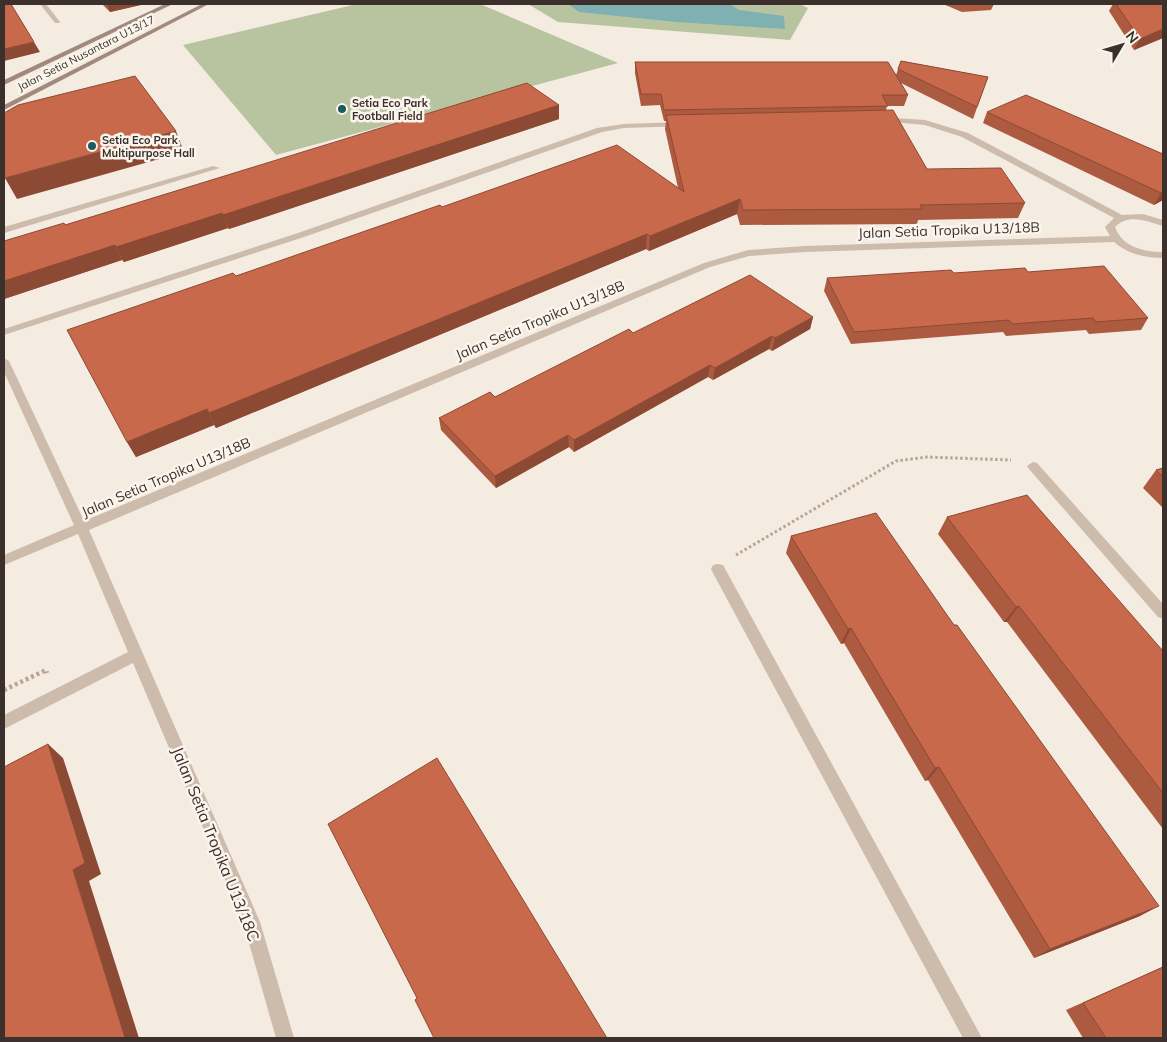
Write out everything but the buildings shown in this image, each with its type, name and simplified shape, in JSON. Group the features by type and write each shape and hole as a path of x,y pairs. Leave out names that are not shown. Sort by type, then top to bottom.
{"main road":[{"name":"Jalan Setia Nusantara U13/17","path":"4,83 170,4"},
{"name":"Jalan Setia Nusantara U13/17","path":"4,108 206,4"}],"street":[{"path":"43,4 57,22"},
{"path":"872,120 921,120 942,125 965,135 1120,218 1142,217 1163,223"},
{"path":"4,332 301,236 600,130 624,126 693,124"},
{"path":"4,230 216,168"},
{"path":"1120,218 1110,227 1116,239 1135,250 1163,255"},
{"name":"Jalan Setia Tropika U13/18B","path":"4,560 707,265 748,253 805,249 1116,239"},
{"name":"Jalan Setia Tropika U13/18C","path":"4,362 81,527 251,922 285,1038"},
{"path":"1033,466 1163,613"},
{"path":"718,569 973,1038"},
{"path":"4,722 137,654"}],"path":[{"path":"718,569 745,548 896,461 928,457 1019,460 1033,466"}],"green space":[{"name":"Setia Eco Park Football Field","path":"357,4 480,4 618,63 276,155 183,45"},
{"path":"528,4 800,4 808,8 790,40 558,22"}],"water":[{"path":"568,4 730,4 739,10 784,16 785,29 676,22 579,12"}],"place":[{"name":"Setia Eco Park Football Field","path":"342,109"},
{"name":"Setia Eco Park Multipurpose Hall","path":"92,146"}]}
